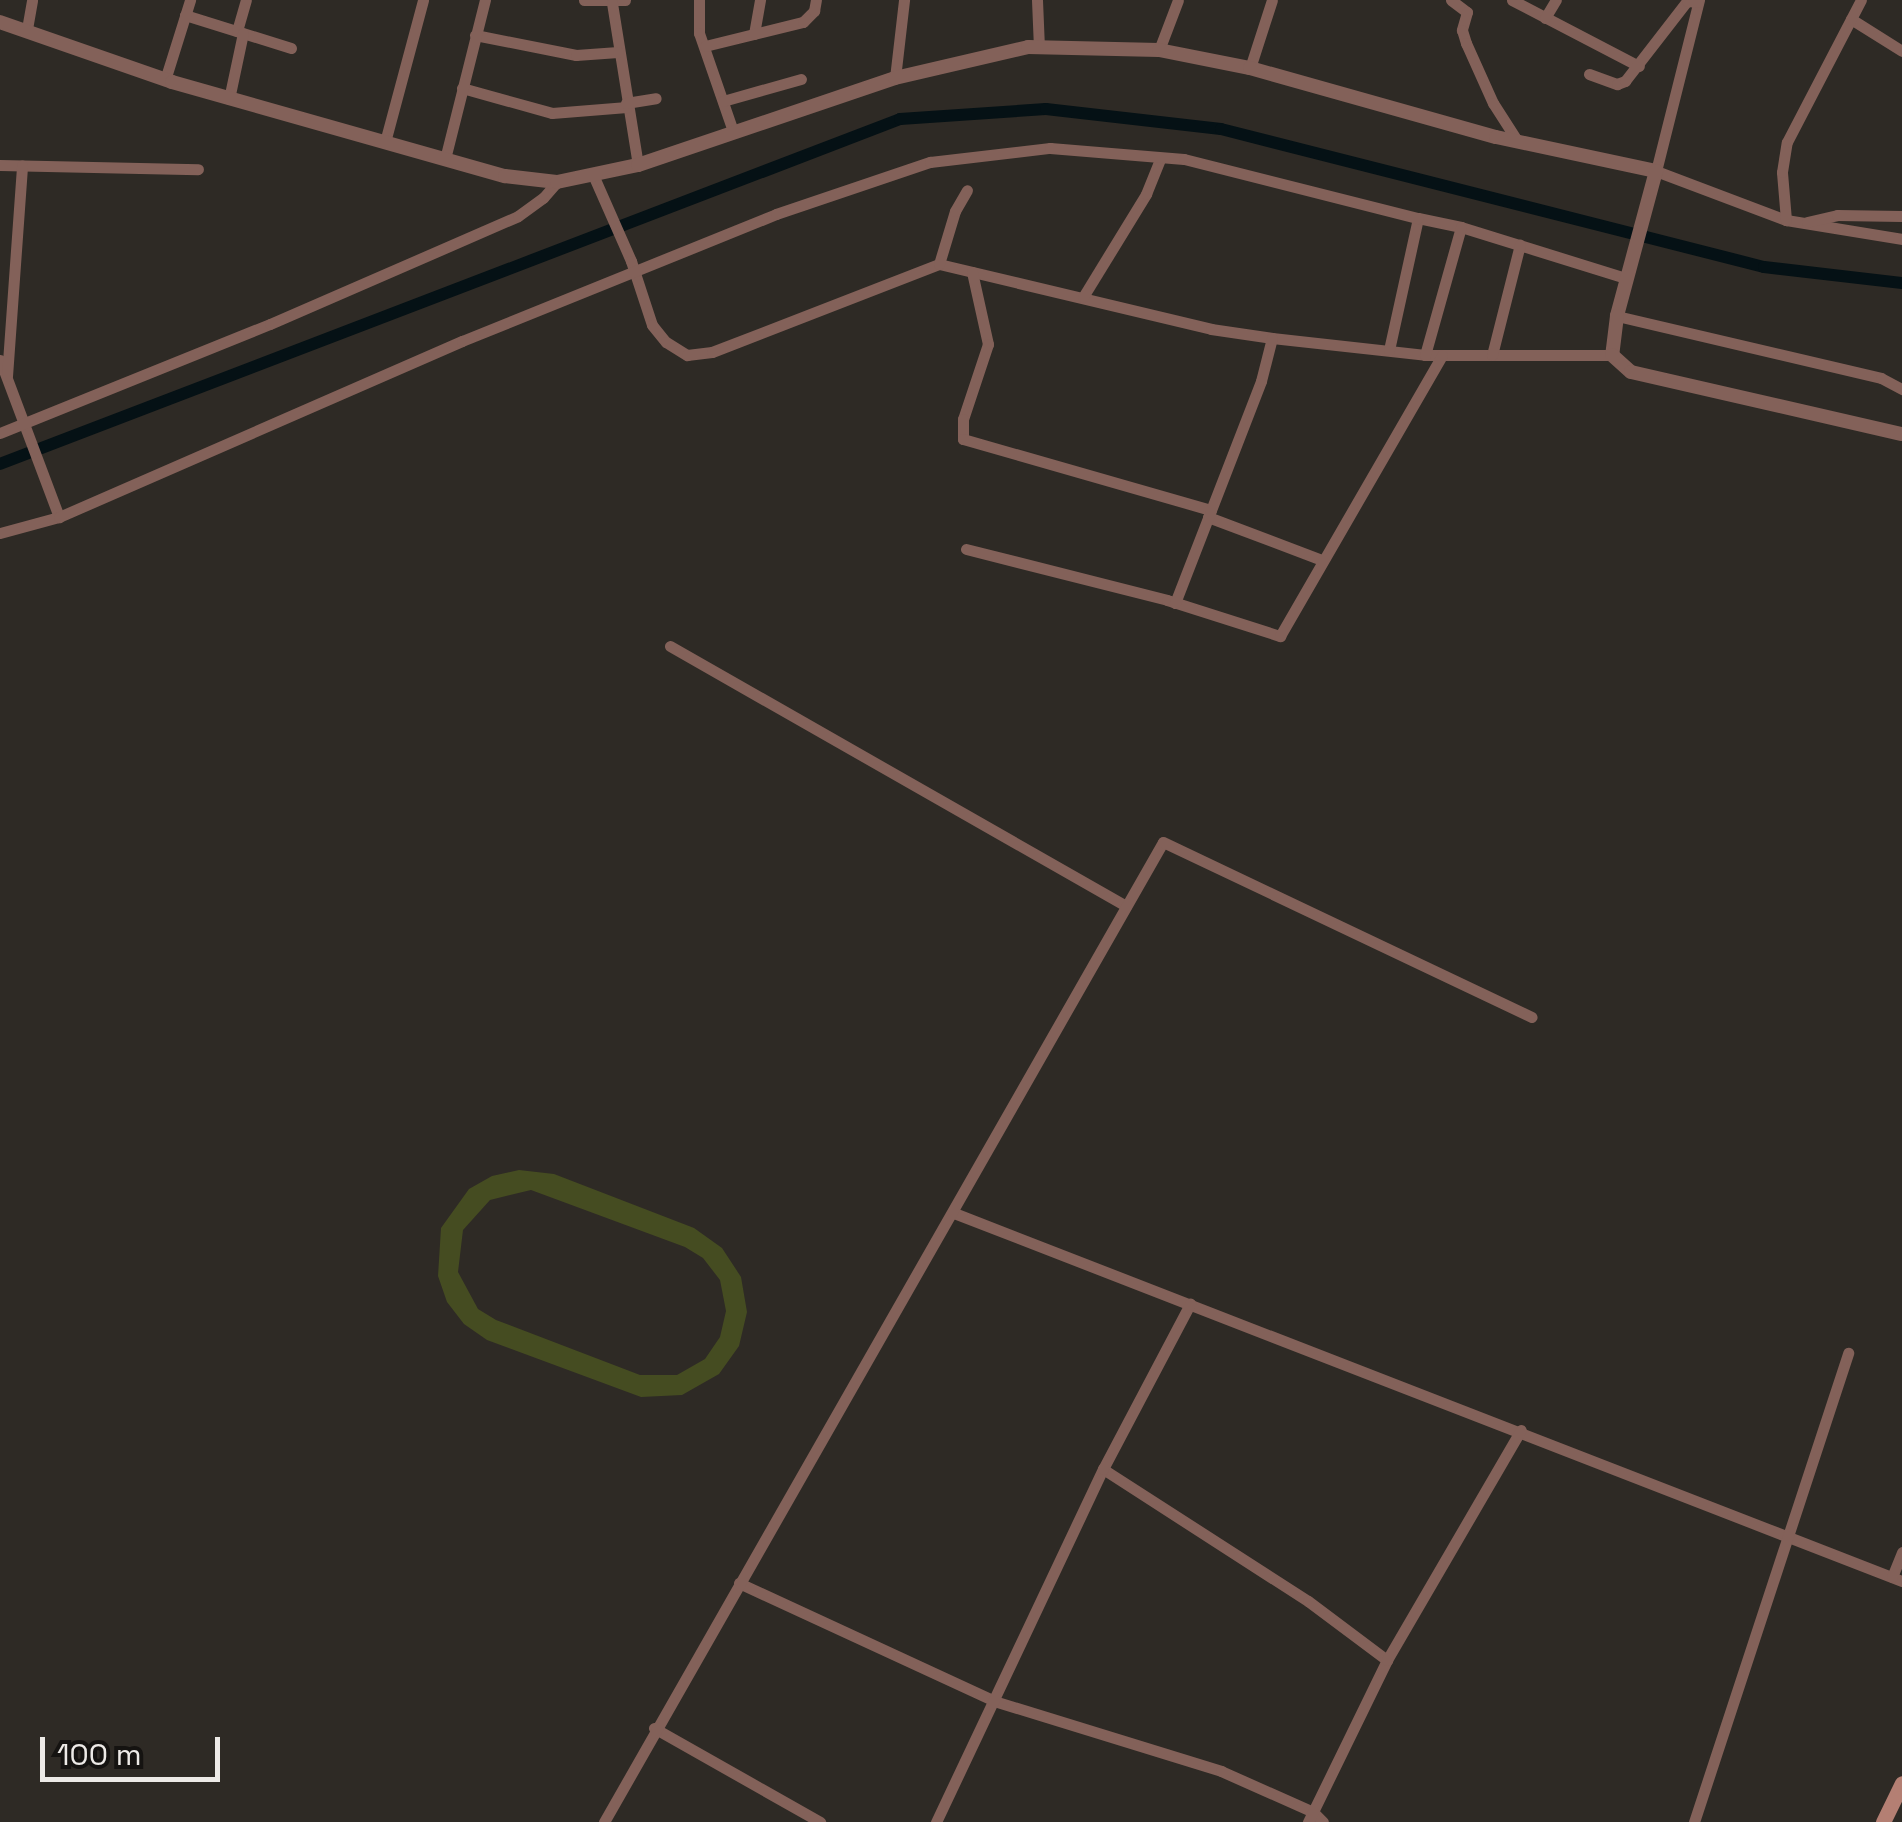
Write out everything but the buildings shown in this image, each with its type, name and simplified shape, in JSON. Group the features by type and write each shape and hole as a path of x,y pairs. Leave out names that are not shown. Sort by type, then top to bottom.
{"main road":[{"path":"1883,1822 1902,1783"}],"street":[{"path":"27,29 32,0"},
{"path":"165,80 190,0"},
{"path":"229,99 246,0"},
{"path":"386,142 423,0"},
{"path":"445,159 484,0"},
{"path":"584,0 611,1 638,166"},
{"path":"699,0 696,19 734,131"},
{"path":"754,34 760,0"},
{"path":"705,46 803,22 814,11 816,0"},
{"path":"895,78 904,0"},
{"path":"1037,0 1039,48"},
{"path":"1159,50 1178,0"},
{"path":"1250,68 1272,0"},
{"path":"1451,0 1467,12 1462,30 1466,43 1493,103 1518,142"},
{"path":"1512,0 1638,66"},
{"path":"1545,18 1556,0"},
{"path":"1786,220 1782,172 1787,142 1861,0"},
{"path":"1589,74 1617,84 1638,66 1692,1"},
{"path":"1612,355 1616,316 1656,171 1692,1"},
{"path":"185,15 291,48"},
{"path":"1851,20 1902,51"},
{"path":"0,22 165,80 506,176 597,184 734,131 895,78 1039,48 1159,50 1250,68 1518,142 1656,171 1786,220 1902,238"},
{"path":"475,34 576,55 618,52"},
{"path":"723,101 802,79"},
{"path":"462,88 552,113 656,98"},
{"path":"0,533 58,517 633,267 930,162 1050,148 1232,168 1628,273"},
{"path":"1083,298 1146,194 1160,159"},
{"path":"0,165 198,169"},
{"path":"7,376 22,166"},
{"path":"0,434 270,324 518,216 557,182"},
{"path":"597,184 633,267 652,325 666,342 687,355 712,352 939,264 1211,329 1272,338 1425,355 1612,355 1631,372 1902,434"},
{"path":"939,264 955,211 967,190"},
{"path":"1804,223 1836,215 1902,216"},
{"path":"1389,350 1418,218"},
{"path":"1425,355 1461,226"},
{"path":"1492,355 1520,244"},
{"path":"972,272 988,344 963,419 963,439 978,447 1209,514 1322,560"},
{"path":"1616,316 1881,378 1902,389"},
{"path":"1175,603 1261,380 1272,338"},
{"path":"966,550 1175,603 1280,636 1442,355"},
{"path":"0,360 58,517"},
{"path":"670,646 1126,906"},
{"path":"604,1822 654,1728 954,1213 1163,842 1532,1017"},
{"path":"954,1213 1897,1579 1902,1552"},
{"path":"936,1822 1103,1469 1190,1304"},
{"path":"1694,1822 1848,1353"},
{"path":"1310,1817 1388,1660 1520,1430"},
{"path":"1103,1469 1308,1601 1388,1660"},
{"path":"739,1582 994,1701 1221,1771 1323,1822"},
{"path":"654,1728 820,1822"}],"green space":[{"path":"519,1170 554,1174 694,1228 722,1248 741,1277 747,1312 739,1346 719,1374 682,1395 641,1397 487,1340 464,1324 447,1302 438,1276 441,1228 469,1189 492,1176","holes":["531,1190 685,1247 703,1258 720,1280 726,1311 720,1337 705,1359 677,1375 640,1375 496,1320 478,1309 458,1272 463,1230 490,1200"]}],"waterway":[{"path":"0,464 900,119 1046,109 1221,129 1764,267 1902,283"}]}
